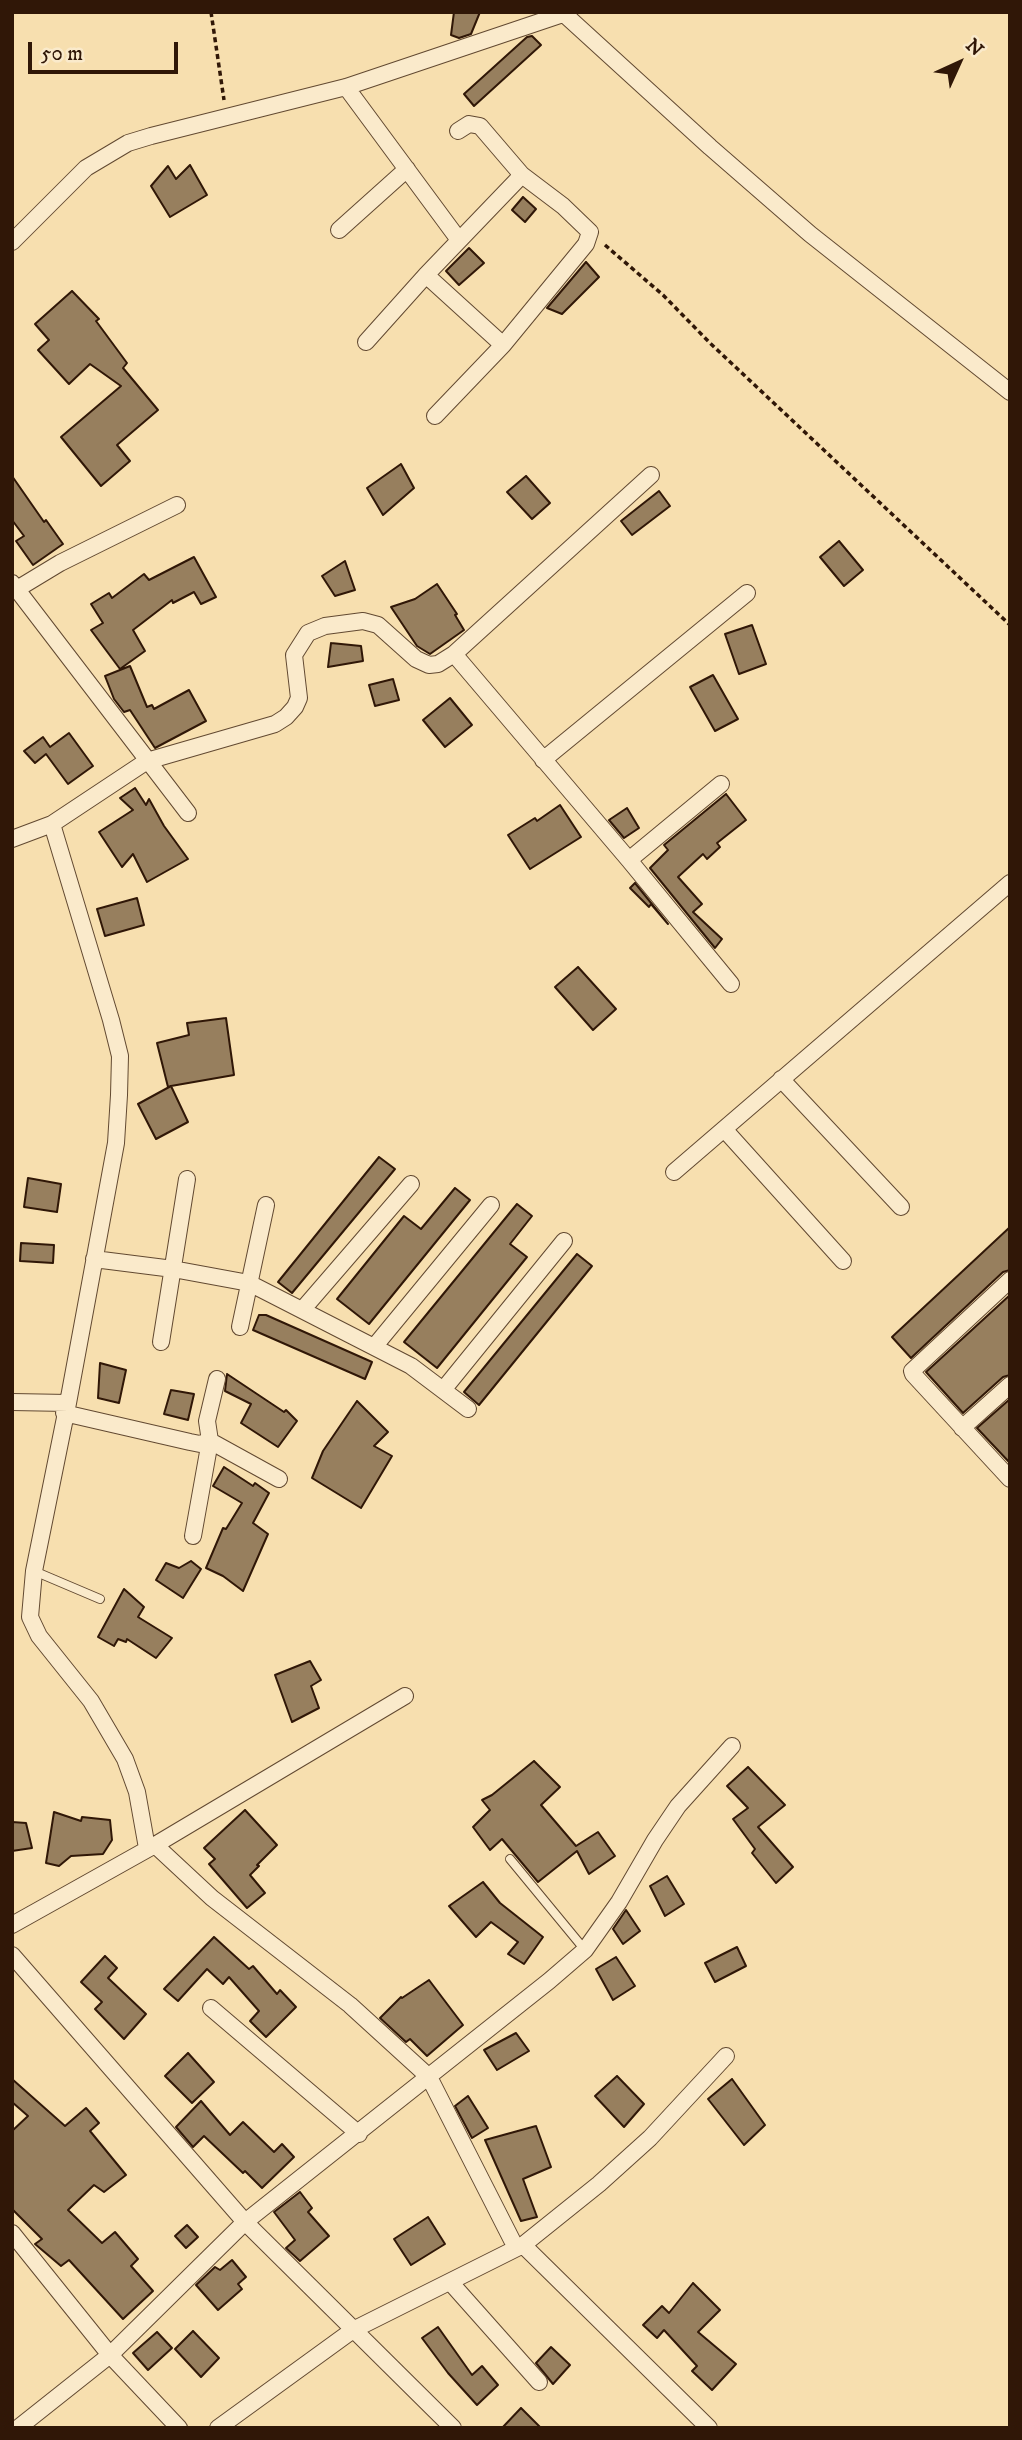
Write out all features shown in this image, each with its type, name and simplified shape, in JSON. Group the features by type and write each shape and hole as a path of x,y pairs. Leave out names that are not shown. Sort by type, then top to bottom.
{"street":[{"path":"12,242 86,168 110,152 152,136 346,87 565,13 710,147 800,225 1010,392"},
{"path":"346,87 459,240"},
{"path":"435,415 503,345 586,244 590,232 563,206 522,175 480,126 469,124 458,131"},
{"path":"339,230 407,169"},
{"path":"366,342 522,175"},
{"path":"426,275 503,345"},
{"path":"12,839 52,824 147,761 275,724 286,717 299,698 294,655 307,633 325,626 363,621 378,625 416,659 429,665 438,664 454,654 651,475"},
{"path":"177,505 15,586 188,813"},
{"path":"542,760 747,593"},
{"path":"454,654 731,984"},
{"path":"629,860 721,783"},
{"path":"52,824 97,967 120,1056 117,1131 34,1571 30,1616 39,1636 91,1701 125,1759 151,1846 212,1898 351,2005 429,2077 520,2247 709,2428"},
{"path":"674,1172 1010,883"},
{"path":"781,1079 901,1207"},
{"path":"724,1129 844,1261"},
{"path":"161,1342 187,1179"},
{"path":"303,1308 411,1184"},
{"path":"240,1327 266,1205"},
{"path":"374,1347 491,1205"},
{"path":"443,1390 564,1241"},
{"path":"94,1259 173,1269 249,1283 303,1308 411,1366 468,1409"},
{"path":"1010,1280 912,1371 1010,1479"},
{"path":"193,1536 210,1441 207,1421 217,1379"},
{"path":"962,1428 1010,1385"},
{"path":"12,1402 66,1408 200,1444 210,1441 279,1479"},
{"path":"12,1925 405,1696"},
{"path":"18,2428 110,2355 245,2222 359,2134 585,1950 619,1902 678,1806 732,1746"},
{"path":"12,1955 245,2222 453,2428"},
{"path":"211,2008 359,2134"},
{"path":"218,2428 353,2330 520,2247 599,2184 650,2138 726,2056"},
{"path":"12,2233 110,2355 179,2428"},
{"path":"451,2283 539,2382"}],"lane":[{"path":"34,1571 100,1599"},
{"path":"510,1859 585,1950"}],"path":[{"path":"211,12 227,117"},
{"path":"590,232 663,295 711,344 1010,625"}],"building":[{"path":"454,12 480,12 471,34 459,38 451,35"},
{"path":"532,36 541,45 474,106 464,94 527,37"},
{"path":"190,165 207,195 170,217 151,186 168,166 176,179"},
{"path":"523,197 536,209 525,222 512,210"},
{"path":"469,248 484,263 459,285 446,271"},
{"path":"586,262 599,277 562,314 547,308"},
{"path":"72,291 99,319 96,321 127,363 123,368 158,410 117,445 130,461 101,486 61,437 121,386 90,364 69,384 38,350 49,340 35,324"},
{"path":"401,464 414,488 383,515 367,488"},
{"path":"12,476 63,544 33,565 16,541 24,536 12,520"},
{"path":"526,476 550,503 532,519 507,492"},
{"path":"659,491 670,506 632,535 621,521"},
{"path":"839,541 863,570 844,586 820,557"},
{"path":"194,557 216,597 201,604 194,592 173,603 172,600 133,630 145,651 120,669 91,630 103,623 91,604 109,593 112,598 144,574 149,580"},
{"path":"345,561 355,590 335,596 322,576"},
{"path":"437,584 464,630 430,654 417,646 391,607 415,599"},
{"path":"752,625 766,664 739,674 725,634"},
{"path":"331,643 361,646 363,661 328,667"},
{"path":"130,666 147,707 152,705 154,709 189,690 206,721 155,748 130,710 124,712 114,699 105,676"},
{"path":"713,675 738,719 715,731 690,687"},
{"path":"393,679 399,700 375,706 369,685"},
{"path":"450,698 472,725 445,747 423,720"},
{"path":"69,733 93,766 68,784 46,754 35,763 24,751 43,737 50,747"},
{"path":"135,788 146,805 149,799 164,826 188,859 147,882 133,854 122,867 99,832 133,810 120,798"},
{"path":"726,794 746,820 717,843 720,847 707,859 703,854 678,877 702,904 693,912 722,939 715,948 650,868 668,850 664,845"},
{"path":"560,805 581,837 530,869 508,835 535,818 537,821"},
{"path":"627,808 639,828 624,838 609,820"},
{"path":"635,883 668,924 651,904 649,907 630,888"},
{"path":"137,898 144,925 105,936 97,909"},
{"path":"578,967 616,1009 593,1030 555,987"},
{"path":"226,1018 234,1075 168,1087 157,1043 189,1035 187,1023"},
{"path":"171,1086 188,1122 156,1139 138,1104"},
{"path":"379,1157 395,1169 292,1293 278,1282"},
{"path":"28,1178 61,1184 57,1212 24,1207"},
{"path":"455,1188 470,1200 369,1324 337,1299 404,1216 421,1229"},
{"path":"517,1204 532,1216 510,1244 527,1257 437,1368 404,1342"},
{"path":"1010,1227 1010,1270 1003,1272 911,1358 892,1337"},
{"path":"21,1243 54,1245 53,1263 20,1261"},
{"path":"577,1254 592,1266 479,1405 464,1392"},
{"path":"1010,1295 1010,1375 1003,1377 963,1413 926,1372"},
{"path":"259,1315 266,1315 372,1362 365,1379 253,1330"},
{"path":"100,1363 126,1370 119,1403 98,1398"},
{"path":"227,1374 284,1412 286,1410 297,1421 278,1447 241,1423 251,1404 225,1391"},
{"path":"171,1390 194,1394 188,1420 164,1414"},
{"path":"1010,1399 1010,1463 977,1428"},
{"path":"357,1401 388,1432 374,1446 392,1456 361,1508 312,1478 323,1451"},
{"path":"224,1467 269,1493 253,1523 268,1534 243,1591 223,1576 206,1568 223,1528 226,1529 242,1503 213,1486"},
{"path":"191,1561 201,1569 183,1598 156,1580 166,1563 179,1568"},
{"path":"124,1589 144,1607 138,1617 172,1638 156,1658 127,1639 126,1642 118,1639 114,1646 98,1637"},
{"path":"310,1661 321,1680 311,1686 319,1708 292,1722 275,1675"},
{"path":"534,1761 560,1787 541,1805 576,1846 598,1832 615,1856 589,1874 577,1851 538,1882 502,1839 490,1850 473,1827 490,1810 482,1800"},
{"path":"748,1767 785,1805 758,1827 793,1867 776,1883 752,1853 755,1849 733,1819 748,1808 727,1786"},
{"path":"245,1810 277,1845 250,1875 265,1893 247,1908 209,1864 215,1859 204,1848"},
{"path":"54,1812 81,1821 82,1817 110,1820 112,1840 103,1854 71,1856 59,1866 46,1863"},
{"path":"12,1822 26,1823 32,1848 12,1851"},
{"path":"667,1876 684,1904 665,1916 650,1886"},
{"path":"483,1882 500,1903 543,1937 524,1964 508,1954 518,1942 491,1922 476,1937 449,1906"},
{"path":"626,1910 640,1931 623,1944 613,1929"},
{"path":"214,1937 249,1969 253,1966 277,1994 280,1990 296,2007 266,2037 250,2021 259,2011 229,1977 223,1984 207,1969 178,2001 164,1989"},
{"path":"737,1947 746,1966 715,1982 705,1963"},
{"path":"105,1956 117,1968 108,1978 146,2014 124,2039 95,2009 102,2002 81,1982"},
{"path":"616,1957 635,1986 613,2000 596,1969"},
{"path":"429,1980 463,2025 427,2056 410,2039 406,2042 380,2018 401,1997"},
{"path":"516,2033 529,2051 497,2070 484,2050"},
{"path":"188,2053 214,2082 192,2103 165,2076"},
{"path":"617,2076 644,2104 624,2127 595,2096"},
{"path":"12,2079 65,2126 86,2108 99,2123 90,2131 126,2175 104,2192 94,2185 68,2210 102,2243 115,2232 138,2259 131,2266 153,2291 123,2319 69,2260 61,2266 35,2244 42,2239 12,2209 12,2131 28,2116 12,2102"},
{"path":"732,2079 765,2125 744,2145 708,2099"},
{"path":"468,2096 488,2128 472,2138 455,2106"},
{"path":"201,2101 230,2135 243,2122 274,2152 282,2144 294,2157 262,2188 204,2136 193,2147 176,2127"},
{"path":"536,2126 551,2167 523,2179 537,2217 521,2221 485,2140"},
{"path":"300,2192 312,2208 308,2212 329,2236 300,2261 286,2248 295,2240 274,2212"},
{"path":"428,2217 445,2244 411,2265 394,2239"},
{"path":"187,2225 198,2237 186,2248 175,2236"},
{"path":"232,2260 246,2277 238,2284 242,2289 218,2310 196,2285 215,2267 220,2270"},
{"path":"693,2283 720,2310 698,2332 736,2364 712,2390 692,2371 697,2366 664,2330 657,2338 643,2325 662,2306 669,2313"},
{"path":"438,2327 472,2375 482,2366 498,2385 477,2405 448,2373 422,2338"},
{"path":"193,2331 219,2358 201,2377 175,2349"},
{"path":"157,2332 172,2348 148,2370 133,2353"},
{"path":"551,2347 570,2365 553,2384 536,2363"},
{"path":"521,2408 541,2428 502,2428"}]}
